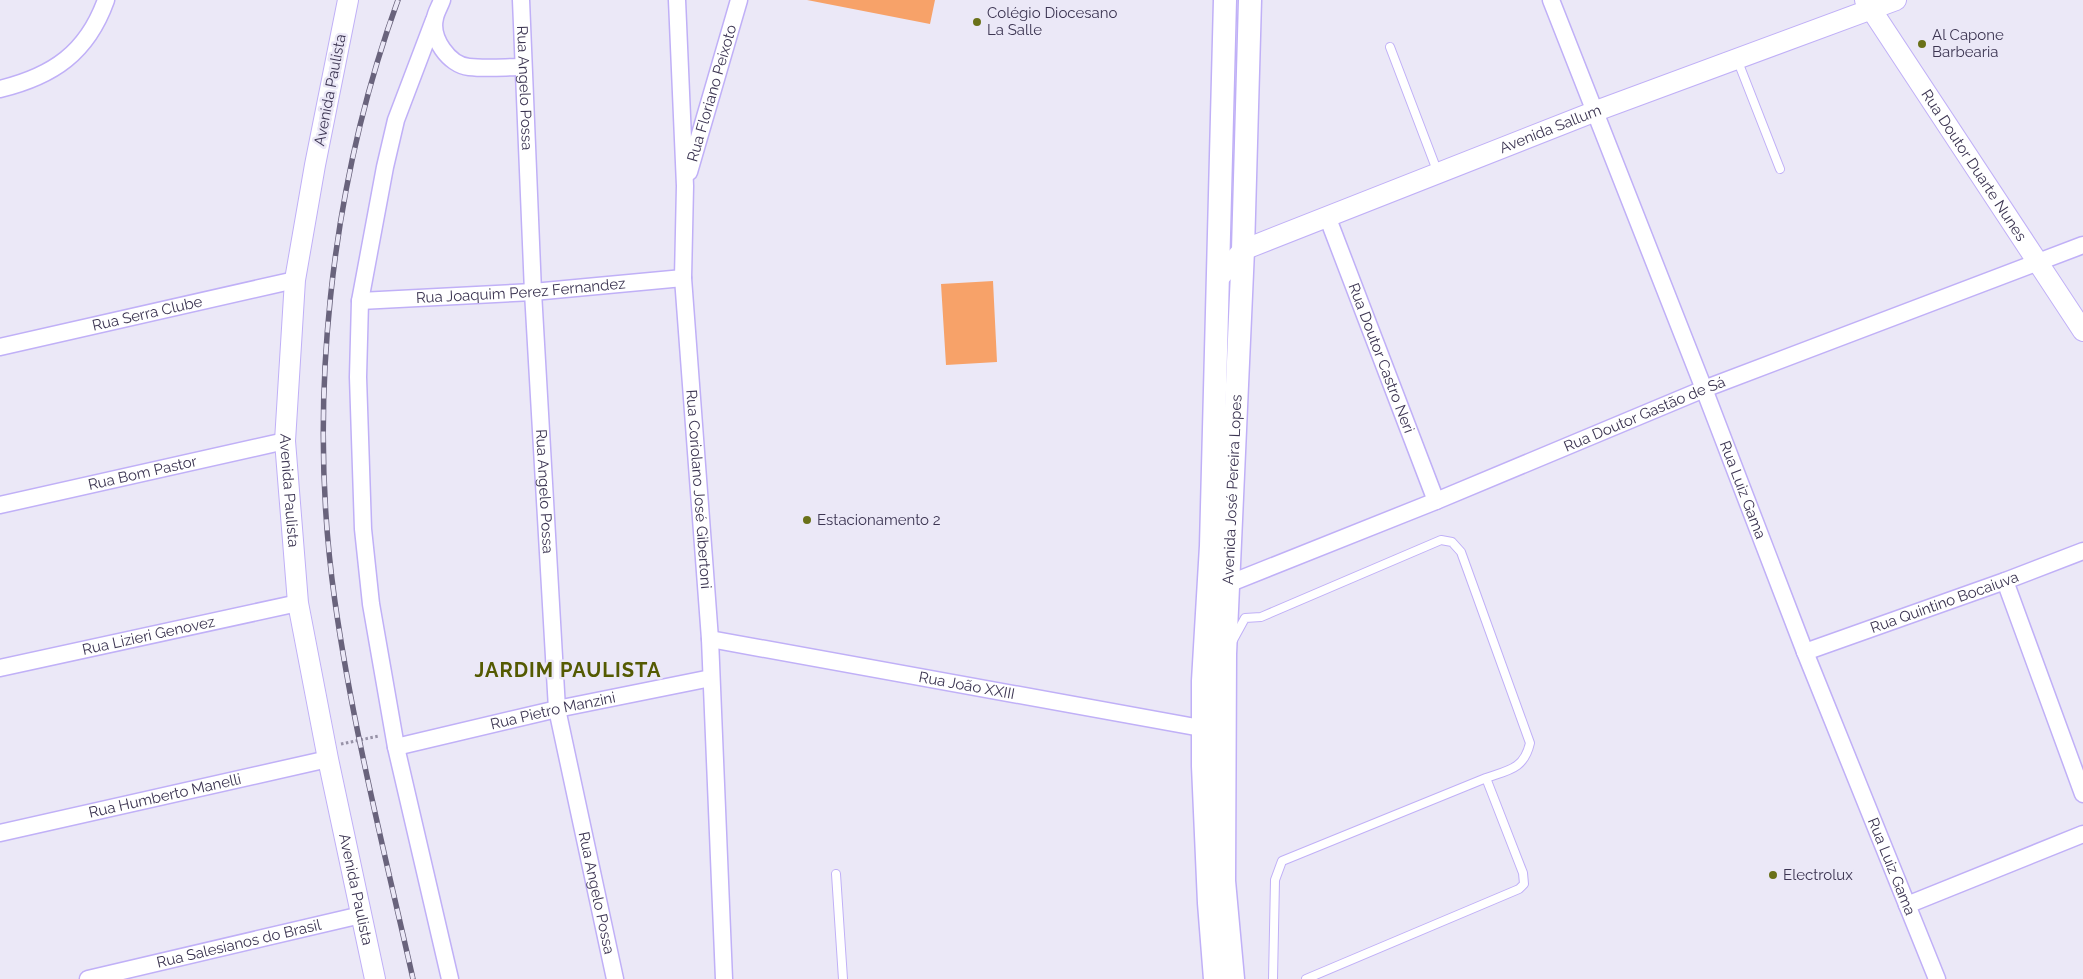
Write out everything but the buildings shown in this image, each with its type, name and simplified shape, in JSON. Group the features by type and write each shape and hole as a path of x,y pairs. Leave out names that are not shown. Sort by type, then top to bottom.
{"main road":[{"name":"Avenida José Pereira Lopes","path":"1219,583 1217,280 1226,0"},
{"name":"Avenida José Pereira Lopes","path":"1233,979 1214,731 1215,654 1243,250 1250,0"},
{"name":"Avenida José Pereira Lopes","path":"1214,731 1203,766 1209,903 1215,979"}],"street":[{"path":"0,89 28,82 52,70 77,50 93,27 106,0"},
{"name":"Avenida Paulista","path":"348,0 315,164 295,280 285,441 298,603 327,753 376,979"},
{"path":"442,0 396,120 375,215 360,301 358,377 363,529 371,604 395,739 450,979"},
{"name":"Rua Angelo Possa","path":"521,0 533,292 557,709 615,979"},
{"name":"Rua Coriolano José Gibertoni","path":"677,0 685,186 683,278 710,639 710,678 724,979"},
{"name":"Rua Floriano Peixoto","path":"685,186 739,0"},
{"name":"Rua Luiz Gama","path":"1551,0 1596,111 1805,652 1936,979"},
{"name":"Avenida Sallum","path":"1217,280 1243,250 1868,5 1896,0"},
{"name":"Rua Doutor Duarte Nunes","path":"1868,5 2083,331"},
{"path":"434,20 438,42 453,60 462,65 468,67 523,66"},
{"name":"Rua Doutor Castro Neri","path":"1327,216 1436,500"},
{"name":"Rua Doutor Gastão de Sá","path":"1219,583 1436,500 1704,389 2083,245"},
{"name":"Rua Joaquim Perez Fernandez","path":"360,301 533,292 683,278"},
{"name":"Rua Serra Clube","path":"0,347 295,280"},
{"name":"Rua Bom Pastor","path":"0,506 285,441"},
{"name":"Rua Quintino Bocaiuva","path":"1805,652 2006,581 2083,551"},
{"path":"2006,581 2083,794"},
{"name":"Rua Lizieri Genovez","path":"0,668 298,603"},
{"name":"Rua João XXIII","path":"710,639 1214,731"},
{"name":"Rua Pietro Manzini","path":"395,739 710,678"},
{"name":"Rua Humberto Manelli","path":"0,833 327,753"},
{"path":"1907,905 2083,834"},
{"name":"Rua Salesianos do Brasil","path":"88,979 361,915"}],"lane":[{"path":"1390,47 1438,173"},
{"path":"1736,58 1780,169"},
{"path":"1215,654 1245,618 1261,617 1441,540 1452,542 1460,552 1530,743 1527,757 1514,769 1486,778 1282,861 1275,880 1274,979"},
{"path":"1306,979 1510,892 1524,884 1524,873 1486,778"},
{"path":"836,874 843,979"}],"path":[{"path":"327,753 395,739"}],"shaded area":[{"path":"807,0 935,0 930,24"},
{"path":"993,281 997,362 946,365 941,284"}],"railway":[{"path":"398,0 375,71 356,145 341,220 330,297 323,451 327,527 342,650 370,791 413,979"}],"place":[{"name":"Colégio Diocesano La Salle","path":"977,22"},
{"name":"Al Capone Barbearia","path":"1922,44"},
{"name":"Estacionamento 2","path":"807,520"},
{"name":"Electrolux","path":"1773,875"}],"district":[{"name":"JARDIM PAULISTA","path":"568,670"}]}
